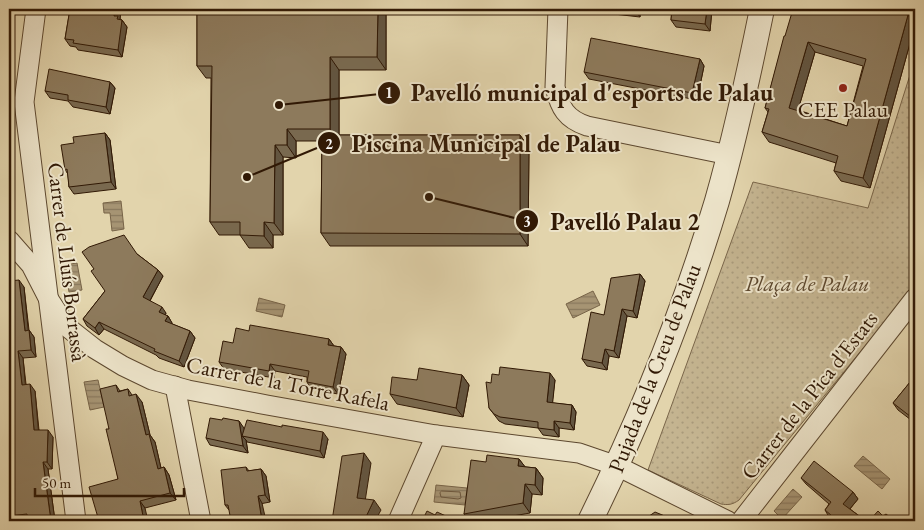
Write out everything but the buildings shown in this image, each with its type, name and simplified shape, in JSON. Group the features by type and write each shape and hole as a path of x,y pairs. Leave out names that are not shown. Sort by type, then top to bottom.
{"street":[{"name":"Carrer de Lluís Borrassà","path":"36,9 24,102 76,521"},
{"path":"558,9 555,86 558,99 568,116 576,122 587,126 729,155"},
{"name":"Pujada de la Creu de Palau","path":"590,521 634,428 671,338 717,201 746,90 762,9"},
{"name":"Carrer de la Torre Rafela","path":"9,240 31,265 48,298 67,327 95,349 122,366 152,380 267,405 436,435 579,453 617,466 728,521"},
{"name":"Carrer de la Pica d'Estats","path":"741,521 915,298"},
{"path":"175,386 201,521"},
{"path":"398,521 436,435"}],"green space":[{"name":"Plaça de Palau","path":"915,59 915,285 739,500 730,504 721,504 648,470 753,182 868,208"}],"water":[{"path":"121,201 124,229 112,231 110,213 104,213 103,203"},
{"path":"77,263 82,290 69,292 64,265"},
{"path":"593,291 600,305 573,318 566,304"},
{"path":"259,298 285,305 282,317 256,311"},
{"path":"98,380 104,407 90,410 84,382"},
{"path":"863,456 890,479 882,489 854,466"},
{"path":"436,485 467,488 465,505 434,502"},
{"path":"793,489 802,497 782,519 774,511"}],"place":[{"name":"CEE Palau","path":"843,88"},
{"name":"Pavelló municipal d'esports de Palau","path":"279,105"},
{"name":"Piscina Municipal de Palau","path":"247,177"},
{"name":"Pavelló Palau 2","path":"429,197"}]}
